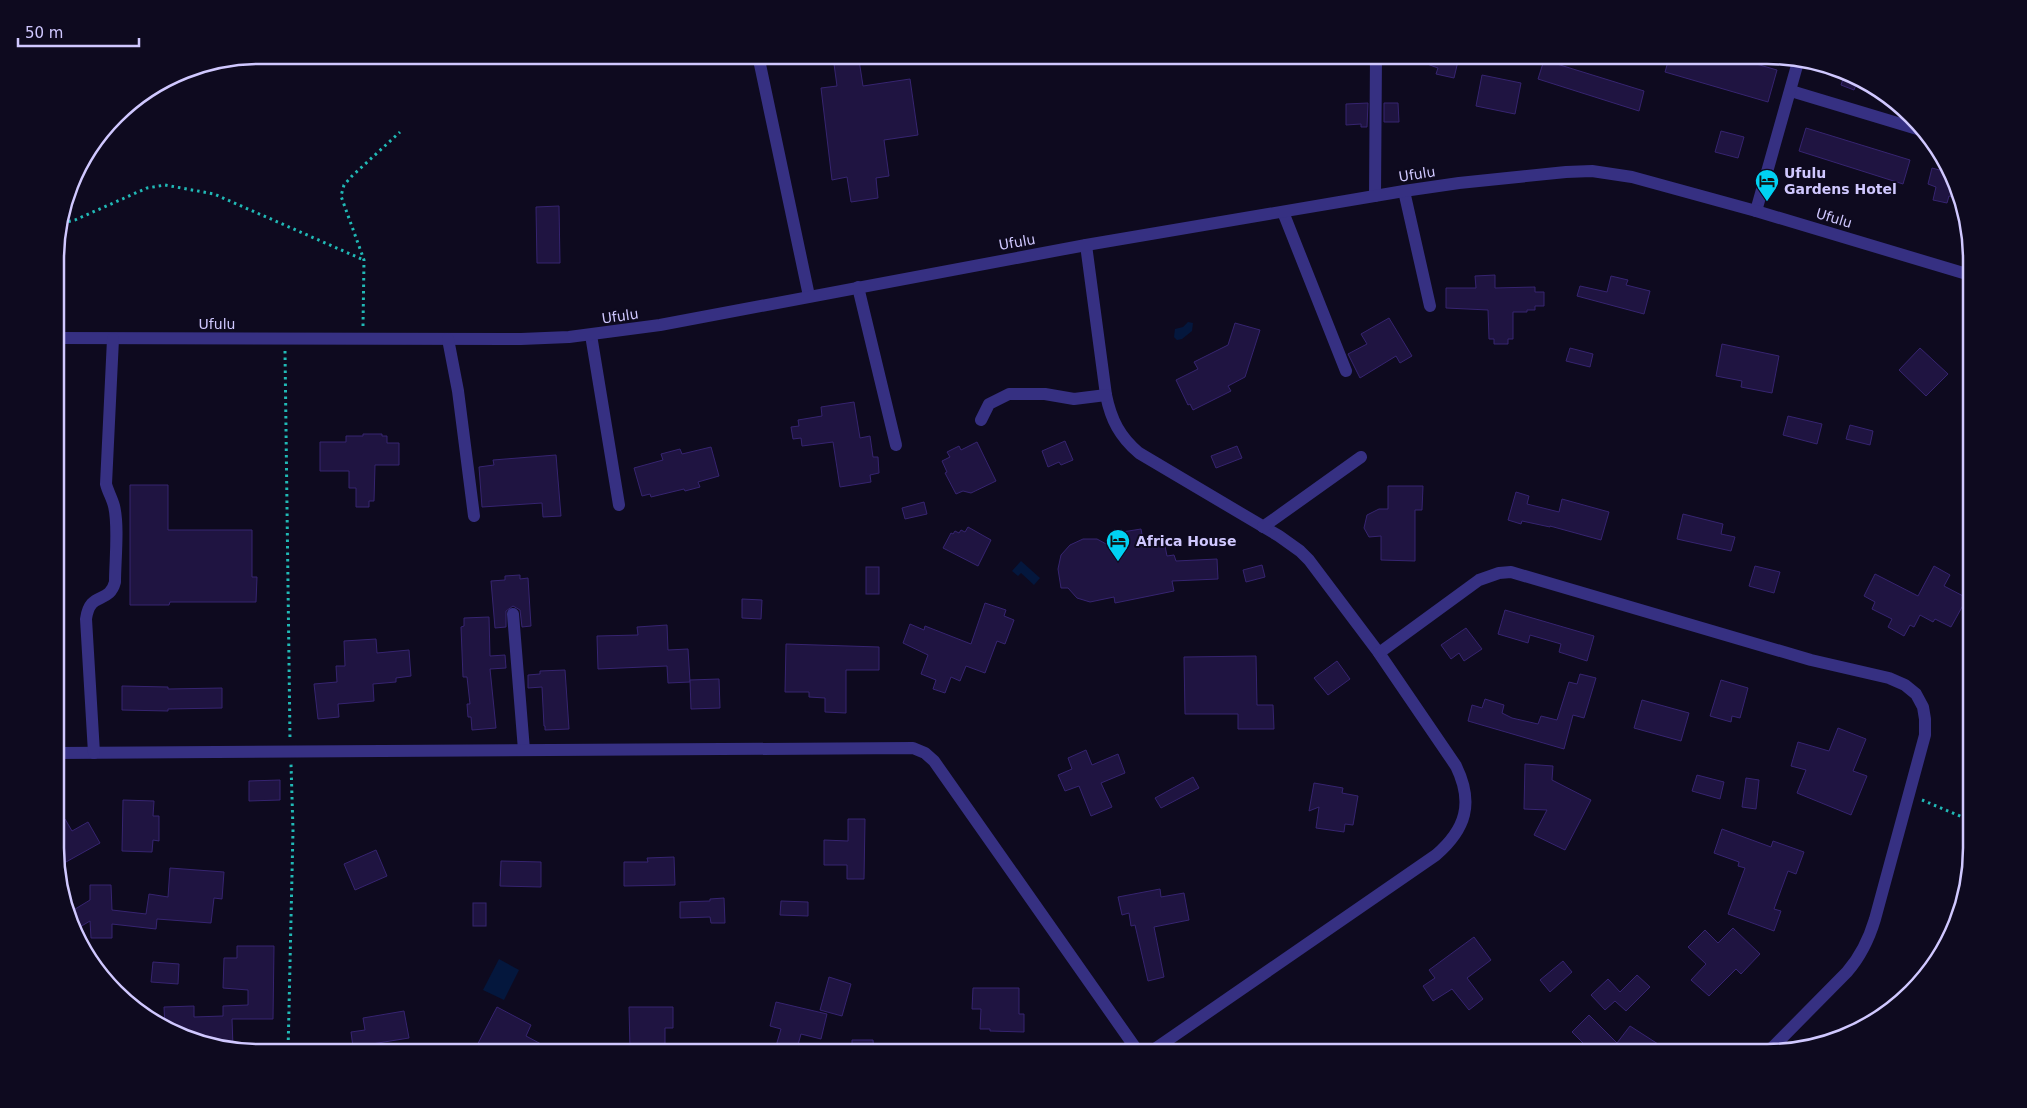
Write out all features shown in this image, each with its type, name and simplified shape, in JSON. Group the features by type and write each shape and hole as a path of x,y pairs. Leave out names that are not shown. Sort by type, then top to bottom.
{"street":[{"path":"760,64 809,296"},
{"path":"1375,196 1376,64"},
{"path":"1756,211 1797,66"},
{"path":"1791,91 1912,127"},
{"name":"Ufulu","path":"64,338 363,340 550,338 591,335 660,325 1086,245 1404,191 1506,178 1592,171 1632,177 1756,211 1963,273"},
{"path":"1404,191 1430,306"},
{"path":"1283,212 1346,371"},
{"path":"1086,245 1106,395 1115,425 1130,446 1161,468 1291,544 1309,560 1379,653 1456,766 1461,777 1466,801 1465,814 1459,831 1436,856 1162,1044"},
{"path":"858,287 896,445"},
{"path":"591,335 619,505"},
{"path":"94,753 86,619 90,603 107,596 113,590 115,582 116,516 106,484 113,339"},
{"path":"448,339 460,410 474,516"},
{"path":"981,420 989,404 1009,394 1045,394 1074,399 1106,395"},
{"path":"1263,527 1361,457"},
{"path":"1379,653 1479,580 1499,573 1511,572 1811,660 1890,678 1906,684 1916,694 1923,707 1925,735 1868,942 1847,972 1776,1044"},
{"path":"513,614 524,750"},
{"path":"64,753 904,746 920,750 937,765 1133,1044"}],"path":[{"path":"363,340 364,260 341,196 344,185 400,132"},
{"path":"68,222 148,188 165,186 214,194 364,260"},
{"path":"284,339 290,750 293,830 288,1044"},
{"path":"1909,794 1963,817"}],"water":[{"path":"1188,322 1193,323 1192,331 1182,339 1177,340 1174,337 1175,329 1183,327"},
{"path":"1021,561 1040,578 1034,585 1021,573 1018,576 1012,571"},
{"path":"499,959 519,970 504,1000 483,990"}],"building":[{"path":"834,64 860,64 863,86 910,79 918,135 884,140 889,176 876,178 878,198 851,202 847,177 832,180 821,88 837,86"},
{"path":"1427,64 1457,64 1454,78 1436,74 1438,68"},
{"path":"1543,64 1557,64 1644,91 1639,111 1538,79"},
{"path":"1667,64 1756,64 1777,70 1768,102 1665,72"},
{"path":"1482,75 1521,83 1515,114 1476,106"},
{"path":"1843,79 1856,85 1854,90 1841,85"},
{"path":"1368,103 1367,127 1361,127 1361,124 1346,125 1346,104"},
{"path":"1384,103 1398,103 1399,122 1384,122"},
{"path":"1806,128 1910,160 1903,184 1799,151"},
{"path":"1721,131 1744,137 1738,158 1715,152"},
{"path":"1932,168 1942,171 1953,198 1949,196 1947,203 1933,200 1936,187 1928,184"},
{"path":"559,206 560,263 537,263 536,207"},
{"path":"1495,275 1495,288 1535,287 1535,292 1544,292 1544,306 1535,306 1535,310 1527,310 1527,312 1513,312 1513,339 1508,339 1508,344 1494,344 1494,339 1489,339 1488,310 1446,308 1446,288 1476,288 1475,276"},
{"path":"1611,276 1628,280 1626,285 1650,291 1644,314 1577,296 1580,286 1607,292"},
{"path":"1389,318 1412,356 1400,363 1396,356 1360,378 1348,354 1367,344 1361,334"},
{"path":"1235,323 1260,330 1245,377 1228,386 1231,391 1193,410 1190,404 1188,405 1176,380 1198,369 1194,362 1228,345"},
{"path":"1722,344 1779,356 1772,393 1741,387 1742,381 1716,376"},
{"path":"1570,348 1593,354 1590,367 1566,361"},
{"path":"1920,348 1948,374 1926,396 1899,370"},
{"path":"854,402 860,438 870,436 873,457 878,457 879,473 870,475 871,482 840,487 833,442 802,446 801,438 793,439 791,427 799,426 798,420 822,416 821,407"},
{"path":"1788,416 1822,424 1817,444 1783,435"},
{"path":"1850,425 1873,431 1870,445 1846,439"},
{"path":"363,434 382,434 382,436 387,436 387,443 399,443 399,465 375,465 374,501 369,501 369,507 356,507 356,488 349,488 349,471 320,471 320,442 346,442 346,436 363,436"},
{"path":"1065,441 1073,460 1061,465 1059,462 1048,467 1042,451"},
{"path":"977,442 996,481 971,493 963,491 956,494 945,473 947,472 942,461 950,457 947,452 959,446 961,450"},
{"path":"1237,446 1242,458 1216,468 1211,456"},
{"path":"711,447 719,476 698,482 700,487 685,491 684,489 651,497 650,494 642,496 634,468 663,460 661,454 680,449 682,454"},
{"path":"556,455 561,516 543,517 542,503 482,507 479,467 494,465 493,460"},
{"path":"130,485 168,485 168,530 252,530 252,577 257,577 256,602 170,602 169,605 130,605"},
{"path":"1388,486 1423,486 1422,510 1415,510 1415,561 1381,560 1381,536 1369,537 1364,528 1367,515 1379,509 1388,509"},
{"path":"1516,492 1529,496 1527,504 1559,512 1562,499 1609,512 1601,540 1550,526 1522,521 1521,524 1508,520"},
{"path":"924,502 927,514 905,519 902,508"},
{"path":"1683,514 1723,524 1721,534 1735,537 1731,551 1677,539"},
{"path":"968,527 991,540 978,566 943,548 951,533 953,534 955,531 959,533 961,530 965,532"},
{"name":"Africa House","path":"1141,529 1143,540 1163,536 1167,556 1174,555 1176,561 1217,559 1218,579 1172,581 1174,591 1115,603 1114,597 1090,602 1077,598 1068,588 1061,588 1058,569 1061,555 1070,545 1083,539 1097,539 1119,551 1116,533"},
{"path":"1262,565 1265,577 1246,582 1243,570"},
{"path":"1755,566 1780,572 1774,593 1749,586"},
{"path":"1934,566 1950,575 1944,586 1963,596 1963,605 1951,627 1935,619 1933,622 1920,615 1914,627 1910,625 1904,636 1888,627 1892,619 1872,609 1875,602 1864,596 1875,574 1918,596"},
{"path":"866,567 879,567 879,594 866,594"},
{"path":"520,575 520,579 528,578 531,626 522,627 520,610 513,606 506,611 506,627 495,628 491,581 505,580 505,576"},
{"path":"742,599 762,600 761,619 742,618"},
{"path":"985,603 1006,610 1004,616 1014,620 1005,644 997,641 985,673 966,666 960,681 951,677 945,693 933,689 936,680 921,674 928,655 903,643 910,624 924,630 925,626 971,644"},
{"path":"1505,610 1594,636 1587,661 1559,652 1561,644 1530,635 1528,643 1498,634"},
{"path":"489,617 490,656 505,655 506,668 490,669 496,728 472,730 471,717 468,717 467,704 470,704 467,677 463,677 461,627 464,626 464,618"},
{"path":"667,625 668,650 688,649 690,682 668,683 667,666 598,669 597,636 638,635 637,627"},
{"path":"1466,628 1482,649 1464,661 1459,653 1451,659 1441,645"},
{"path":"376,639 377,653 409,650 411,676 396,678 396,682 373,684 374,701 338,704 339,717 318,719 314,684 337,682 336,666 345,666 344,641"},
{"path":"786,644 879,647 879,670 846,670 846,713 825,712 825,698 809,697 809,692 785,692"},
{"path":"1256,656 1257,705 1273,705 1274,729 1238,729 1238,714 1185,714 1184,657"},
{"path":"1337,661 1350,679 1328,695 1314,678"},
{"path":"565,670 569,729 545,730 542,687 528,688 528,675 540,674 540,671"},
{"path":"1580,674 1596,678 1584,718 1573,715 1564,749 1468,721 1472,705 1482,708 1485,699 1504,705 1502,713 1512,718 1538,724 1541,716 1557,720 1569,682 1577,684"},
{"path":"719,679 720,708 691,709 690,680"},
{"path":"1721,680 1748,688 1740,718 1732,716 1731,722 1710,716"},
{"path":"122,686 168,687 168,689 222,688 222,708 168,709 168,711 122,710"},
{"path":"1642,700 1689,713 1681,741 1634,728"},
{"path":"1838,728 1866,739 1853,771 1867,776 1851,815 1797,793 1806,770 1791,766 1798,742 1829,751"},
{"path":"1086,750 1092,765 1118,754 1125,773 1101,783 1112,807 1091,816 1079,786 1065,791 1058,775 1072,769 1068,758"},
{"path":"1525,764 1553,766 1552,780 1591,800 1565,850 1534,835 1547,810 1524,809"},
{"path":"1697,775 1724,782 1720,799 1692,791"},
{"path":"1193,777 1199,788 1161,808 1155,798"},
{"path":"1746,778 1759,780 1756,809 1742,807"},
{"path":"280,780 280,800 249,801 249,781"},
{"path":"1314,783 1343,788 1342,793 1358,796 1353,825 1345,824 1344,832 1316,828 1319,807 1309,811"},
{"path":"123,800 154,801 153,816 159,816 159,841 153,840 152,852 122,851"},
{"path":"848,819 865,819 864,879 847,879 847,865 824,865 824,840 848,841"},
{"path":"64,820 72,831 88,822 100,843 64,863 64,861"},
{"path":"1722,829 1771,847 1773,841 1804,852 1796,874 1788,871 1774,909 1781,911 1774,931 1728,914 1745,868 1738,866 1739,862 1714,853"},
{"path":"376,850 387,876 355,890 344,864"},
{"path":"674,857 675,885 624,886 624,862 648,862 647,858"},
{"path":"501,861 541,862 541,887 500,886"},
{"path":"170,868 224,872 222,899 214,898 211,923 157,919 156,929 112,924 112,938 91,938 90,921 80,927 74,910 90,900 90,885 111,885 112,910 146,914 149,894 168,897"},
{"path":"1160,889 1161,897 1184,893 1189,920 1154,927 1164,977 1148,981 1135,925 1131,926 1129,913 1122,915 1118,897"},
{"path":"724,898 725,923 711,923 710,917 680,918 680,902 710,901 710,899"},
{"path":"781,901 808,902 808,916 780,915"},
{"path":"473,903 486,903 486,926 473,926"},
{"path":"1733,928 1760,954 1741,974 1736,969 1709,996 1691,980 1706,964 1688,947 1705,930 1718,943"},
{"path":"1474,937 1491,960 1467,978 1483,999 1469,1010 1452,989 1433,1001 1423,986 1435,978 1429,970"},
{"path":"237,946 274,946 273,1019 232,1019 233,1043 197,1034 165,1019 164,1007 194,1006 194,1017 223,1016 223,1006 248,1005 248,990 223,988 224,958 237,958"},
{"path":"1563,961 1572,972 1550,992 1540,980"},
{"path":"153,962 179,964 178,984 151,982"},
{"path":"1637,975 1650,987 1626,1011 1615,1001 1605,1010 1591,995 1608,979 1620,992"},
{"path":"829,977 851,984 842,1016 820,1010"},
{"path":"973,988 1019,988 1019,1014 1024,1014 1024,1032 980,1029 981,1009 972,1009"},
{"path":"776,1002 827,1014 821,1039 801,1034 798,1044 777,1044 781,1029 770,1026"},
{"path":"497,1007 531,1025 526,1036 541,1044 478,1044"},
{"path":"629,1007 673,1007 673,1028 665,1028 665,1044 630,1044"},
{"path":"404,1011 409,1038 372,1044 353,1044 351,1032 365,1030 363,1018"},
{"path":"1589,1015 1617,1043 1630,1026 1658,1044 1584,1044 1572,1032"},
{"path":"852,1040 873,1040 873,1044 852,1044"}],"place":[{"name":"Ufulu Gardens Hotel","path":"1767,202"},
{"name":"Africa House","path":"1118,562"}]}
